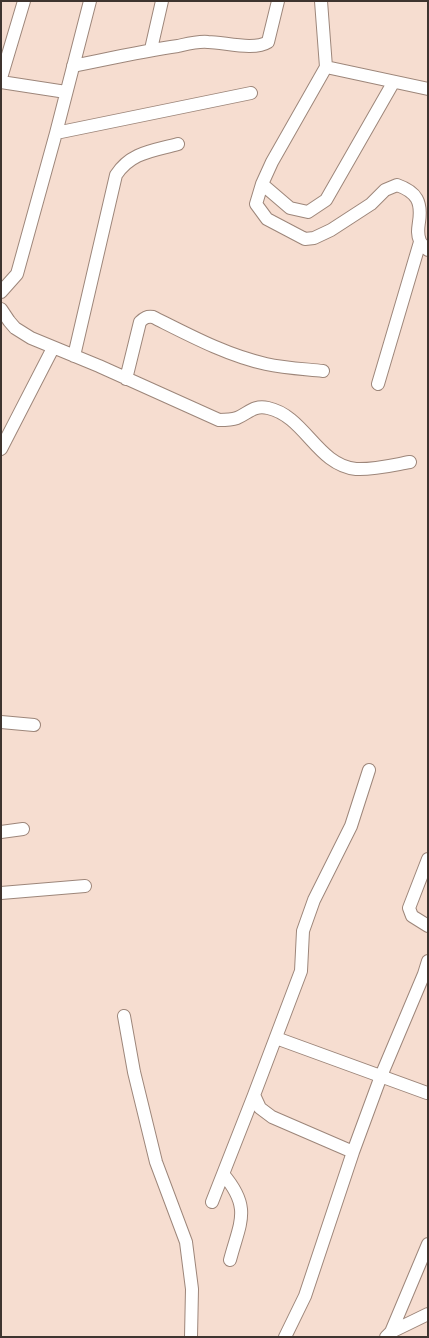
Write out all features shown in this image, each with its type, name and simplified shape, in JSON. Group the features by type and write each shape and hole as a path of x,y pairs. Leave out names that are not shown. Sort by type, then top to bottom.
{"street":[{"path":"1,78 24,1"},
{"path":"1,292 17,274 56,133 90,1"},
{"path":"151,49 162,1"},
{"path":"73,66 151,49 207,42 258,46 263,45 268,42 278,1"},
{"path":"321,1 326,67 272,162 262,184 256,204 266,219 305,239 314,238 331,230 371,204 385,190 397,185 408,189 417,198 421,211 417,233 424,246 378,384"},
{"path":"326,67 428,89"},
{"path":"1,82 66,92"},
{"path":"262,184 290,208 308,212 326,200 394,82"},
{"path":"56,133 251,93"},
{"path":"74,356 116,175 124,164 133,157 178,144"},
{"path":"1,309 9,322 23,334 219,420 238,418 256,408 266,408 280,412 293,421 329,457 348,467 364,469 410,462"},
{"path":"126,378 140,322 149,316 246,359 267,364 323,371"},
{"path":"1,449 53,348"},
{"path":"1,722 34,725"},
{"path":"212,1202 301,971 303,930 314,900 351,826 370,770"},
{"path":"1,832 23,829"},
{"path":"428,859 409,908 412,916 428,926"},
{"path":"1,893 85,886"},
{"path":"285,1337 306,1296 353,1152 381,1076 424,974 428,961"},
{"path":"124,1016 134,1072 156,1162 186,1242 192,1289 191,1337"},
{"path":"276,1038 427,1093"},
{"path":"254,1095 260,1108 272,1117 353,1152"},
{"path":"223,1174 234,1187 241,1207 242,1217 230,1260"},
{"path":"388,1335 428,1244"},
{"path":"388,1335 428,1314"}]}
